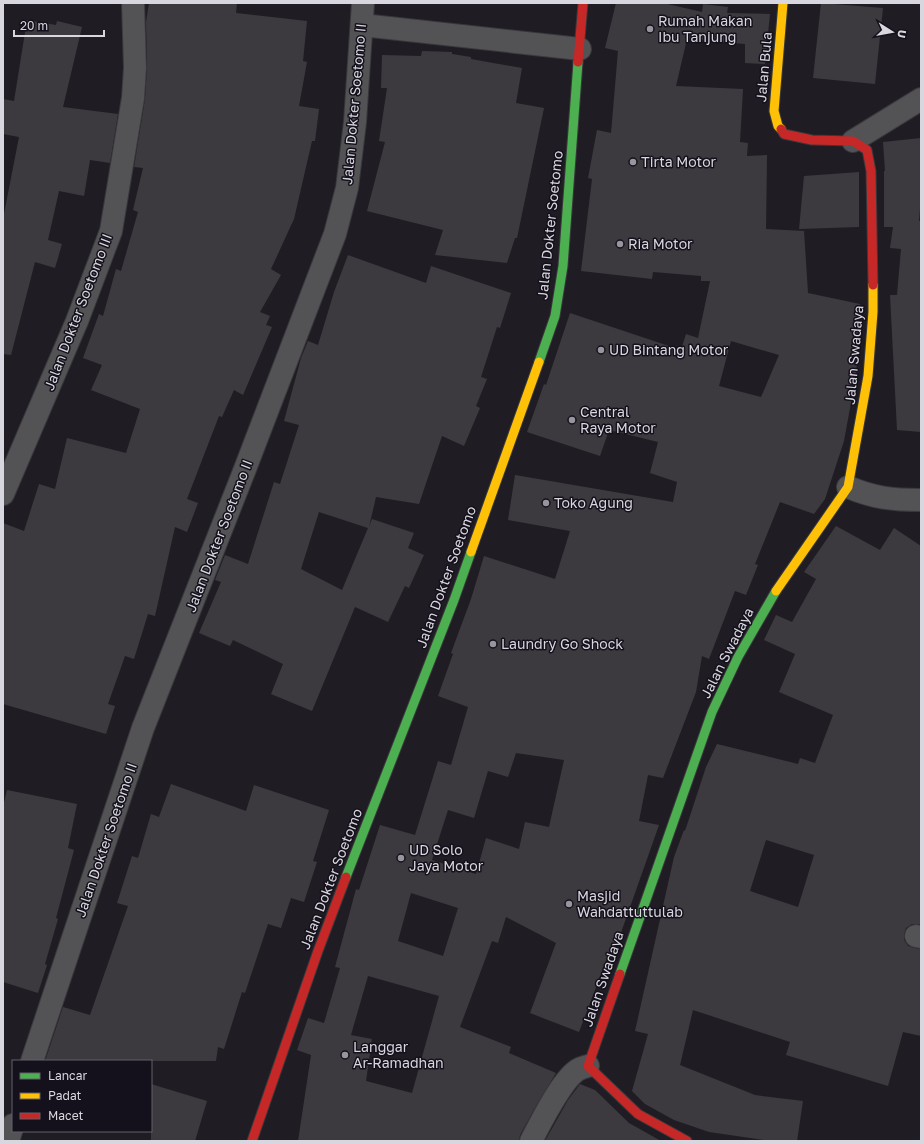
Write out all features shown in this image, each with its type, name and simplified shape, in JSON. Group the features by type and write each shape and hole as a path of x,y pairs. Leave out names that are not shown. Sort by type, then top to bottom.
{"street":[{"name":"Jalan Dokter Soetomo III","path":"3,494 77,321 111,231 133,98 135,68 134,3"},
{"name":"Jalan Dokter Soetomo II","path":"32,1060 143,728 242,477 335,234 347,188 354,130 363,3"},
{"name":"Jalan Dokter Soetomo","path":"252,1141 318,951 454,600 555,316 563,266 583,3"},
{"name":"Jalan Bula","path":"783,3 774,111 778,126 784,134 812,140 853,141"},
{"path":"362,25 580,49"},
{"path":"853,141 921,99"},
{"name":"Jalan Swadaya","path":"588,1066 712,712 738,657 776,590 848,487 862,419 868,376 873,312 871,171 867,150 853,141"},
{"path":"848,487 867,495 885,499 921,500"},
{"path":"531,1141 557,1095 569,1078 577,1070 588,1066 638,1114 687,1141"},
{"path":"8,1141 12,1128"}],"building":[{"path":"149,3 237,3 236,13 307,21 303,61 307,62 299,106 319,109 315,141 312,141 294,219 271,269 281,275 260,312 270,316 266,325 272,327 243,395 234,390 222,417 219,416 187,499 198,503 187,532 175,527 155,616 148,614 134,659 125,656 108,704 115,706 106,734 3,704 3,523 24,531 39,484 55,489 67,438 126,453 140,409 91,390 102,365 83,358 99,314 103,316 116,269 121,271 138,212 133,210 143,168 134,167 145,99 147,68 146,22"},
{"path":"616,3 663,3 702,12 703,4 728,7 727,13 770,14 765,64 745,63 745,44 687,39 676,86 743,89 740,142 748,143 747,156 767,155 766,229 804,231 808,293 860,304 856,375 844,441 825,499 814,514 780,502 755,564 758,565 746,595 735,591 709,659 702,656 696,692 663,778 648,775 639,821 659,825 617,944 612,955 609,953 579,1032 530,1013 556,943 506,917 498,943 492,941 460,1027 511,1047 509,1053 556,1073 520,1135 519,1141 298,1141 311,1055 297,1050 308,1018 324,1023 340,968 335,967 356,889 359,890 380,825 415,835 438,761 451,765 468,707 438,696 484,556 555,579 570,531 508,520 515,475 673,502 677,482 650,473 658,442 609,430 600,456 527,432 544,384 546,385 570,313 681,350 686,334 698,338 710,281 701,281 701,276 653,272 652,279 581,271 592,179 588,178 597,130 611,133 618,51 605,48","holes":["731,341 779,355 761,397 719,386","516,753 564,760 549,827 525,822 519,849 486,838 476,874 432,860 448,810 474,818 488,771 508,777","411,893 458,908 443,956 398,941","368,976 439,996 412,1093 366,1081 372,1039 351,1035"]},
{"path":"821,3 883,8 875,84 813,78"},
{"path":"27,20 56,25 57,21 82,27 63,107 118,114 110,163 90,160 84,196 59,191 48,240 62,244 55,268 35,262 11,355 3,354 3,219 19,137 3,134 3,99 14,101"},
{"path":"422,51 452,52 452,54 471,57 471,59 522,68 516,103 544,108 517,238 515,238 507,263 435,255 443,230 367,211 385,142 379,141 387,88 381,88 382,55 421,56"},
{"path":"921,138 921,196 919,221 921,221 921,432 897,430 890,295 897,295 901,249 890,248 893,227 884,227 885,171 883,142"},
{"path":"859,172 859,227 799,229 804,176"},
{"path":"348,255 426,283 431,266 511,293 500,328 497,327 481,377 487,379 476,406 480,408 464,446 442,436 419,504 376,497 369,527 372,519 414,533 408,548 424,555 409,588 405,586 388,622 355,607 312,711 271,694 283,664 233,640 230,646 199,633 221,582 215,580 225,555 248,564 274,482 280,484 299,425 284,421 301,358 308,341 318,345 334,292","holes":["319,512 368,528 342,590 301,569"]},
{"path":"836,526 880,550 894,528 921,546 921,924 912,924 906,928 904,940 908,946 921,949 921,1036 903,1032 888,1086 786,1055 790,1042 693,1010 680,1065 755,1095 803,1101 797,1141 770,1141 709,1132 674,1120 645,1104 632,1091 648,1034 635,1031 674,857 684,830 685,831 706,767 717,744 798,764 800,758 815,763 833,715 779,692 795,654 764,640 776,615 792,622 816,579 804,572","holes":["766,840 814,855 798,907 750,891"]},
{"path":"171,784 246,811 254,785 329,810 313,861 317,862 304,902 291,898 281,928 268,924 245,993 242,992 224,1049 218,1047 216,1061 45,1060 63,1007 90,1015 128,906 117,903 132,856 138,858 151,814 159,817"},
{"path":"7,790 77,804 68,848 74,850 56,918 58,919 45,964 47,965 38,993 3,982 3,807"},
{"path":"152,1084 207,1101 195,1141 151,1141"},
{"path":"580,1084 595,1090 629,1123 661,1141 545,1141 568,1100"}],"traffic: fast":[{"path":"539,362 555,316 563,266 578,62"},
{"path":"346,877 454,600 471,552"},
{"path":"620,974 712,712 738,657 776,591"}],"traffic: slow":[{"path":"781,129 778,126 774,111 783,3"},
{"path":"776,591 848,487 868,376 873,312 873,285"},
{"path":"471,552 539,362"}],"traffic: jam":[{"path":"578,62 583,3"},
{"path":"781,129 784,134 812,140 853,141 867,150 871,171 873,285"},
{"path":"252,1141 318,951 346,877"},
{"path":"620,974 588,1066 638,1114 687,1141"}],"place":[{"name":"Rumah Makan Ibu Tanjung","path":"650,29"},
{"name":"Tirta Motor","path":"633,162"},
{"name":"Ria Motor","path":"620,244"},
{"name":"UD Bintang Motor","path":"601,350"},
{"name":"Central Raya Motor","path":"572,420"},
{"name":"Toko Agung","path":"546,503"},
{"name":"Laundry Go Shock","path":"493,644"},
{"name":"UD Solo Jaya Motor","path":"401,858"},
{"name":"Masjid Wahdattuttulab","path":"569,904"},
{"name":"Langgar Ar-Ramadhan","path":"345,1055"}]}
